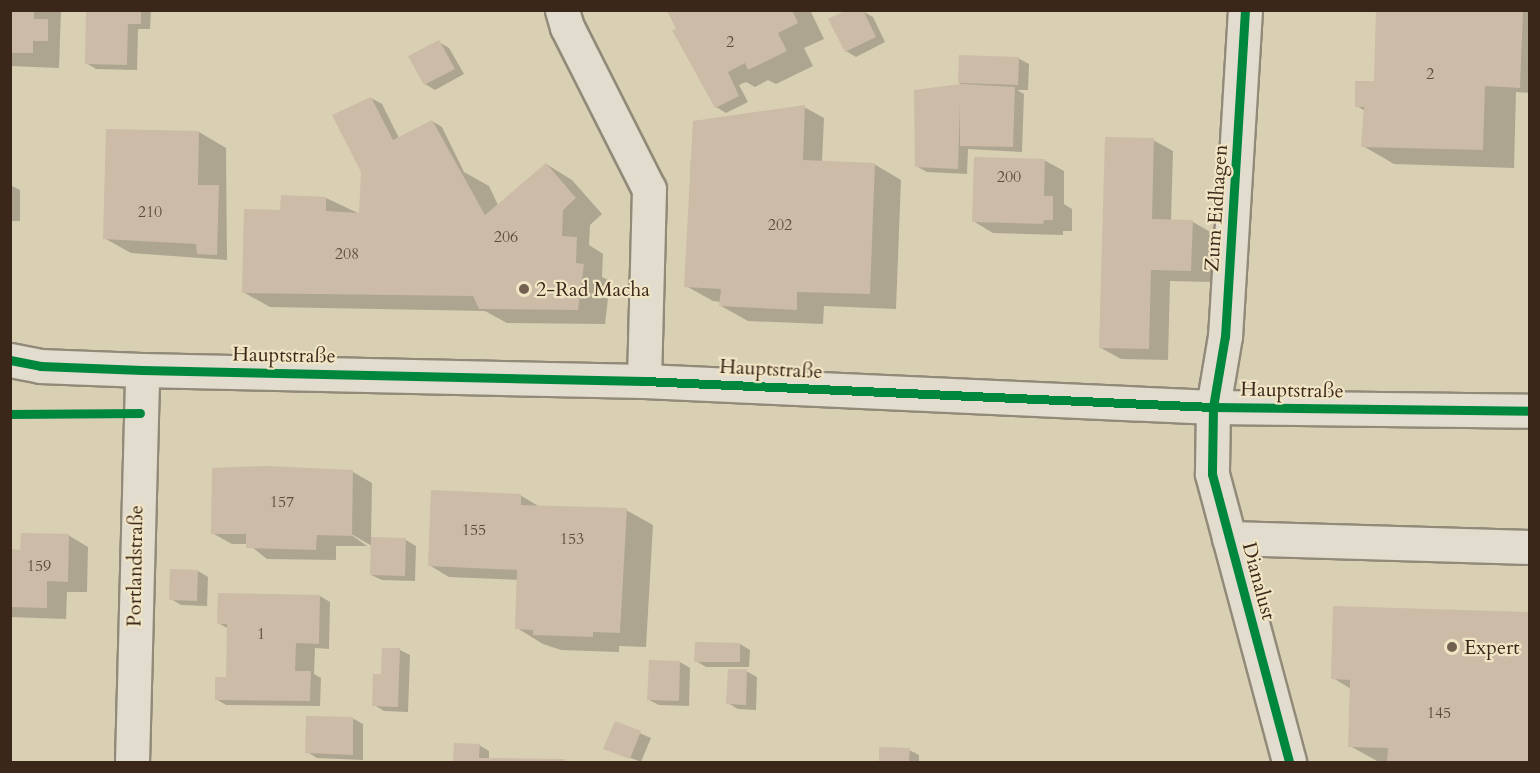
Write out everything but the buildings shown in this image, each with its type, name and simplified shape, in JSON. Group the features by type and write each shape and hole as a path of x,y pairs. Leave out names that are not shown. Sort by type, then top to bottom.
{"street":[{"path":"562,10 567,27 649,189 644,381"},
{"name":"Zum Eidhagen","path":"1213,407 1225,336 1245,10"},
{"name":"Hauptstraße","path":"10,360 40,366 142,370 644,381 1213,407 1530,411"},
{"name":"Portlandstraße","path":"132,762 142,370"},
{"name":"Dianalust","path":"1213,407 1212,474 1289,762"},
{"path":"1229,538 1530,547"}],"cycle path":[{"path":"1245,10 1225,336 1213,407 1212,474 1289,762"},
{"path":"10,360 40,366 142,370 644,381 1213,407 1530,411"},
{"path":"10,414 140,413"}],"place":[{"name":"2-Rad Macha","path":"524,289"},
{"name":"Expert","path":"1452,647"}]}
